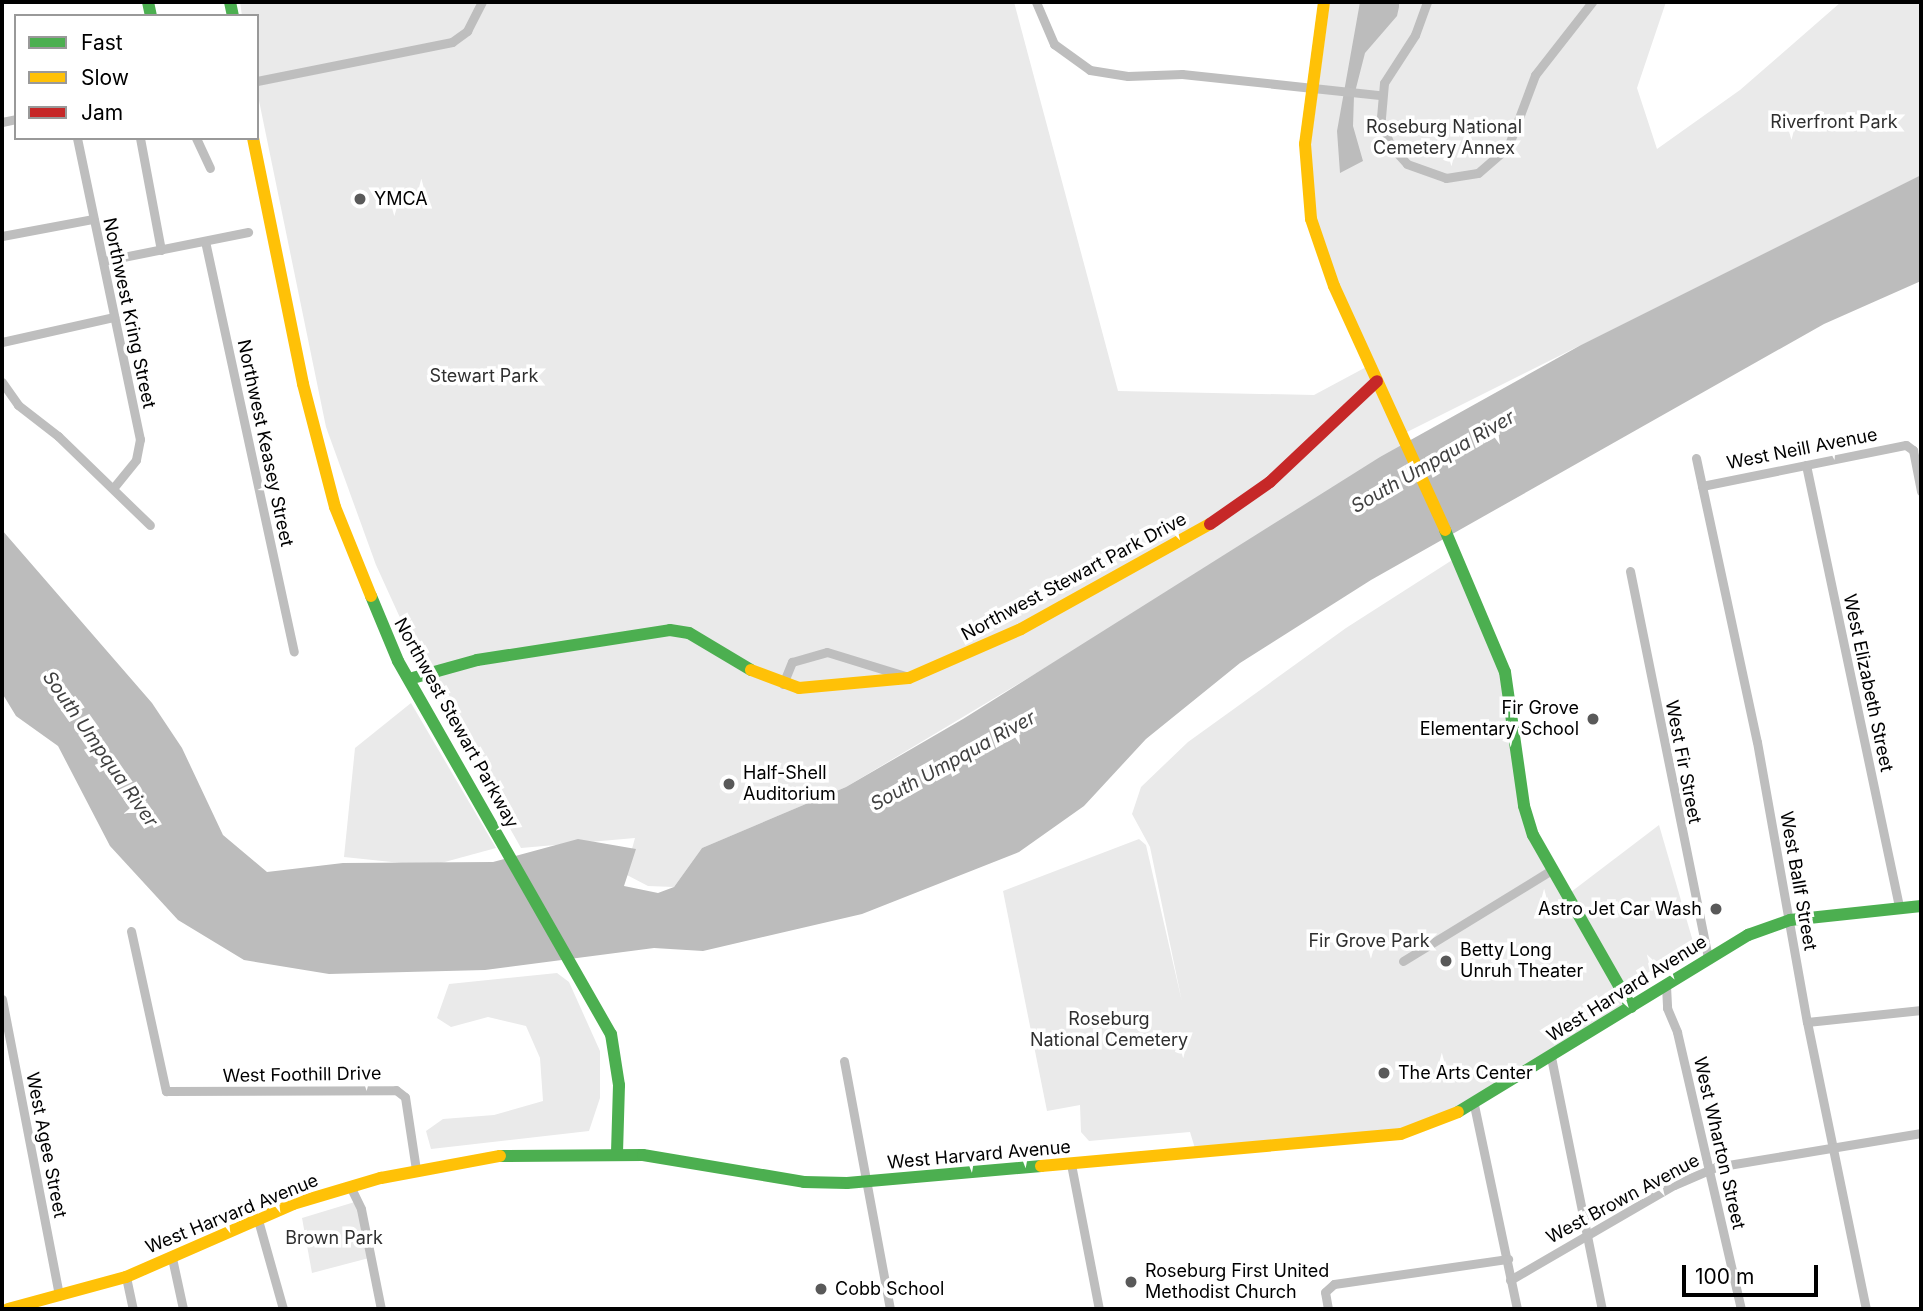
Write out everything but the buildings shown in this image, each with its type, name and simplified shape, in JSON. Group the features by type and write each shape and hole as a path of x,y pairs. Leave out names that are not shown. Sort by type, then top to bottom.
{"main road":[{"path":"1324,2 1310,86 1305,178 1311,219 1334,286 1460,555 1505,672 1524,806 1550,871 1631,1007"},
{"name":"Northwest Stewart Parkway","path":"253,140 326,475 372,601 409,679 605,1021 617,1065 617,1153"},
{"name":"Northwest Stewart Park Drive","path":"409,679 477,660 670,630 704,640 783,684 811,689 909,678 1021,629 1200,531 1270,482 1377,381"},
{"name":"West Harvard Avenue","path":"8,1309 43,1305 59,1296 126,1277 258,1220 350,1186 416,1170 509,1155 617,1153 694,1161 804,1182 867,1182 1383,1138 1430,1126 1474,1105 1748,935 1790,920 1921,906"}],"street":[{"path":"259,81 452,42 467,31 482,2"},
{"path":"1036,2 1054,44 1090,70 1310,86 1380,95"},
{"path":"1427,2 1415,35 1380,95 1385,135 1407,164 1446,178 1478,173 1508,147 1535,75 1592,2"},
{"name":"Northwest Kring Street","path":"76,140 140,439 136,460 114,487"},
{"path":"140,140 161,250"},
{"path":"197,140 210,168"},
{"path":"2,236 93,219"},
{"path":"103,261 248,232"},
{"name":"Northwest Keasey Street","path":"205,241 294,651"},
{"path":"2,342 114,317"},
{"path":"2,383 18,405 114,487 150,525"},
{"name":"West Neill Avenue","path":"1702,486 1909,445 1921,491"},
{"name":"West Ballf Street","path":"1696,458 1866,1309"},
{"name":"West Elizabeth Street","path":"1806,464 1899,908"},
{"name":"West Fir Street","path":"1630,570 1708,958"},
{"path":"783,684 792,662 827,652 909,678"},
{"path":"1404,961 1550,871"},
{"name":"West Foothill Drive","path":"131,931 166,1091 396,1090 405,1097 416,1170"},
{"name":"West Wharton Street","path":"1666,986 1667,1008 1677,1032 1741,1309"},
{"name":"West Agee Street","path":"2,999 59,1296"},
{"path":"1807,1022 1921,1010"},
{"path":"1551,1057 1602,1309"},
{"path":"844,1061 890,1309"},
{"path":"1474,1105 1517,1309"},
{"name":"West Brown Avenue","path":"1510,1280 1707,1170 1833,1145 1921,1133"},
{"path":"1071,1164 1098,1309"},
{"path":"350,1186 361,1209 380,1309"},
{"path":"258,1220 283,1309"},
{"path":"172,1258 183,1309"},
{"path":"1328,1309 1329,1288 1508,1259"},
{"path":"126,1277 133,1309"}],"green space":[{"path":"240,2 1014,2 1118,391 1314,395 1370,365 1334,286 1305,178 1325,2 1666,2 1637,88 1657,149 1740,90 1841,2 1921,2 1921,175 1403,434 1427,485 1080,647 846,787 702,848 674,887 648,886 625,874 635,838 521,848 438,701 376,565 326,427 259,101 259,14 242,14"},
{"name":"Fir Grove Park","path":"1460,555 1505,672 1529,823 1631,1007 1512,1082 1417,1130 1197,1155 1190,1132 1089,1141 1081,1132 1080,1105 1047,1111 1003,891 1139,839 1146,845 1182,1002 1150,847 1132,814 1141,787 1188,742 1346,628"},
{"path":"411,703 496,848 430,866 344,857 355,748"},
{"path":"1659,825 1694,945 1629,984 1623,982 1571,892"},
{"path":"557,973 569,982 600,1051 600,1098 589,1131 431,1149 426,1131 443,1119 494,1115 543,1101 540,1058 526,1026 488,1017 451,1027 437,1018 449,984"},
{"name":"Brown Park","path":"358,1201 369,1258 312,1273 302,1218"}],"water":[{"path":"1360,2 1399,2 1399,7 1397,16 1365,53 1354,96 1353,126 1363,161 1340,173 1337,131"},
{"name":"South Umpqua River","path":"1921,175 1921,281 1824,324 1371,580 1240,663 1146,739 1084,806 1019,852 862,914 703,951 654,948 485,970 329,974 244,960 178,920 110,846 58,746 16,716 2,693 2,530 152,703 182,748 223,835 267,872 343,863 493,862 578,839 636,849 624,886 658,893 674,887 702,848 846,787 963,719 1380,457 1581,345"}],"traffic: fast":[{"path":"148,2 151,14"},
{"path":"230,2 233,14"},
{"path":"1445,530 1505,672 1524,806 1533,835 1631,1007"},
{"path":"371,596 398,661 611,1034 619,1085 617,1154"},
{"path":"409,679 477,660 670,630 689,633 751,670"},
{"path":"1458,1112 1748,935 1790,920 1921,906"},
{"path":"500,1156 643,1155 804,1182 847,1183 1041,1166"}],"traffic: slow":[{"path":"1324,2 1305,144 1311,219 1334,286 1445,530"},
{"path":"253,140 303,384 335,507 371,596"},
{"path":"751,670 799,688 909,678 1021,629 1210,524"},
{"path":"1041,1166 1401,1134 1458,1112"},
{"path":"8,1309 126,1277 293,1204 381,1178 500,1156"}],"traffic: jam":[{"path":"1210,524 1270,482 1377,381"}],"place":[{"name":"YMCA","path":"360,199"},
{"name":"Fir Grove Elementary School","path":"1593,719"},
{"name":"Half-Shell Auditorium","path":"729,784"},
{"name":"Astro Jet Car Wash","path":"1716,909"},
{"name":"Betty Long Unruh Theater","path":"1446,961"},
{"name":"The Arts Center","path":"1384,1073"},
{"name":"Roseburg First United Methodist Church","path":"1131,1282"},
{"name":"Cobb School","path":"821,1289"}],"park label":[{"name":"Riverfront Park","path":"1834,122"},
{"name":"Roseburg National Cemetery Annex","path":"1444,138"},
{"name":"Stewart Park","path":"484,376"},
{"name":"Roseburg National Cemetery","path":"1109,1030"}]}
